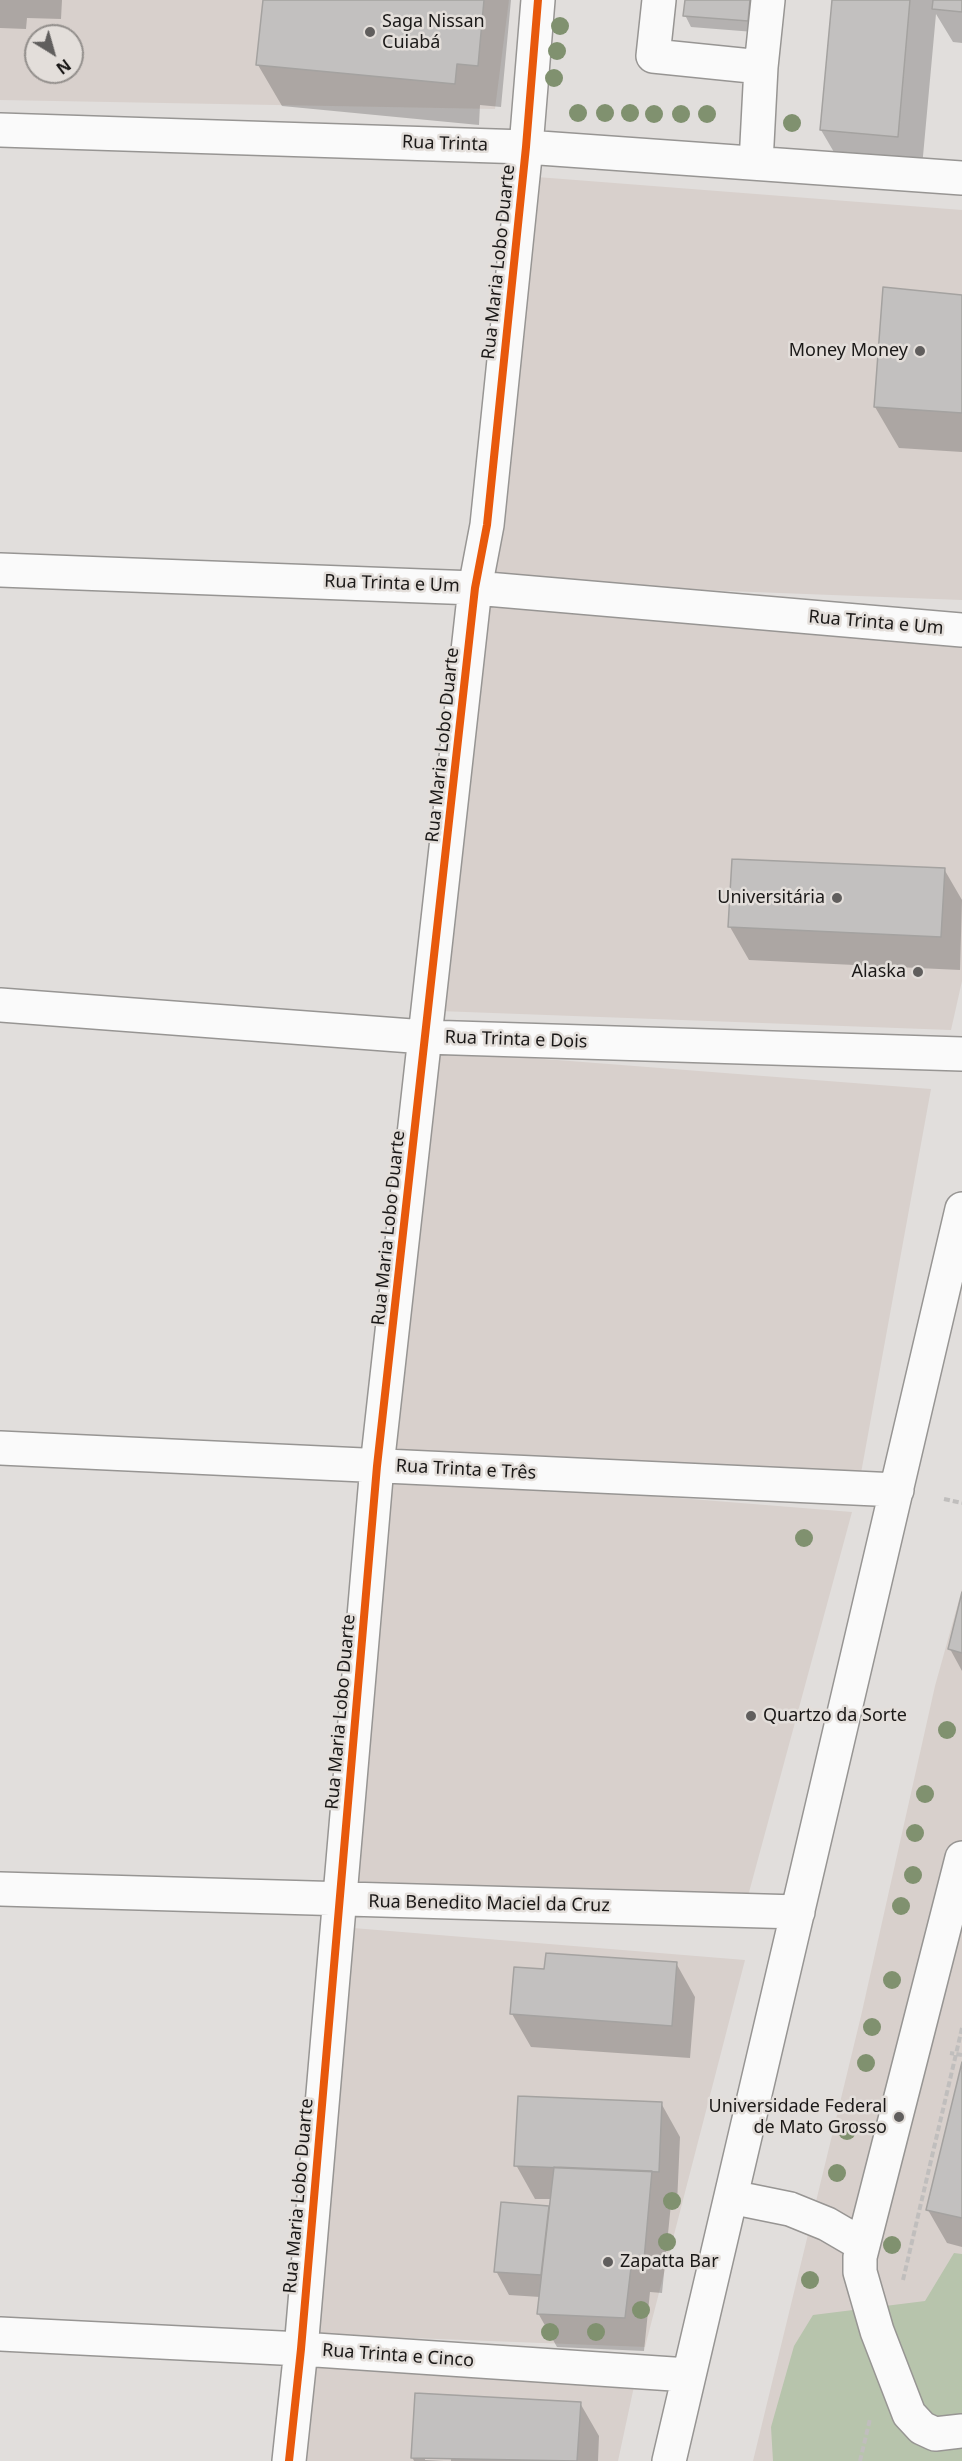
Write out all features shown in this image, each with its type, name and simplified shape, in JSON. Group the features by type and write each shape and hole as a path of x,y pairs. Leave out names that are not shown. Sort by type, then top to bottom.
{"street":[{"name":"Rua Maria Lobo Duarte","path":"289,2461 301,2349 377,1467 476,588 487,525 526,147 538,0"},
{"path":"659,0 653,56 761,67"},
{"path":"756,163 761,67 768,0"},
{"name":"Rua Trinta","path":"0,130 526,147 962,178"},
{"name":"Rua Trinta e Um","path":"0,570 476,588 962,630"},
{"name":"Rua Trinta e Dois","path":"0,1005 425,1037 962,1054"},
{"path":"669,2461 962,1209"},
{"name":"Rua Trinta e Três","path":"0,1448 897,1490"},
{"path":"962,1858 863,2245 860,2272 863,2289 909,2414 922,2428 936,2434 962,2431"},
{"name":"Rua Benedito Maciel da Cruz","path":"0,1889 798,1912"},
{"path":"730,2197 790,2209 827,2224 863,2245"},
{"name":"Rua Trinta e Cinco","path":"0,2334 301,2349 688,2375"}],"path":[{"path":"944,1499 962,1503"},
{"path":"902,2284 962,2028"},
{"path":"914,2045 962,2055"},
{"path":"860,2461 870,2418"}],"shaded area":[{"path":"0,0 509,0 495,109 0,100"},
{"path":"537,177 962,210 962,600 493,582"},
{"path":"482,605 962,643 962,981 951,1030 439,1011"},
{"path":"428,1050 931,1089 861,1473 384,1456"},
{"path":"394,1475 852,1512 748,1896 350,1881"},
{"name":"Universidade Federal de Mato Grosso","path":"962,1589 962,2461 753,2461 861,2016 935,1686"},
{"path":"353,1928 745,1960 645,2347 309,2334"},
{"path":"311,2355 636,2377 618,2461 299,2461"}],"green space":[{"path":"954,2253 962,2254 962,2461 773,2461 771,2427 794,2346 813,2315 925,2301"}],"building":[{"name":"Saga Nissan Cuiabá","path":"263,0 484,0 478,66 457,64 455,84 256,65"},
{"path":"685,0 750,0 748,21 683,16"},
{"path":"832,0 910,0 898,137 820,130"},
{"path":"933,0 962,0 962,12 932,9"},
{"name":"Money Money","path":"883,287 962,295 962,413 874,407"},
{"name":"Universitária","path":"732,859 945,868 941,937 728,927"},
{"path":"962,1592 962,1653 948,1649"},
{"path":"546,1953 677,1962 672,2026 510,2014 514,1967 544,1969"},
{"path":"962,2062 962,2218 926,2210"},
{"path":"518,2096 662,2102 659,2172 514,2166"},
{"path":"554,2167 652,2171 644,2260 632,2259 625,2318 537,2314"},
{"path":"501,2202 549,2206 541,2275 494,2272"},
{"path":"415,2393 581,2402 577,2461 411,2458"}],"cycle path":[{"path":"289,2461 301,2349 377,1466 475,588 487,525 526,147 538,0"}],"place":[{"name":"Saga Nissan Cuiabá","path":"370,32"},
{"name":"Money Money","path":"920,351"},
{"name":"Universitária","path":"837,898"},
{"name":"Alaska","path":"918,972"},
{"name":"Quartzo da Sorte","path":"751,1716"},
{"name":"Universidade Federal de Mato Grosso","path":"899,2117"},
{"name":"Zapatta Bar","path":"608,2262"}]}
